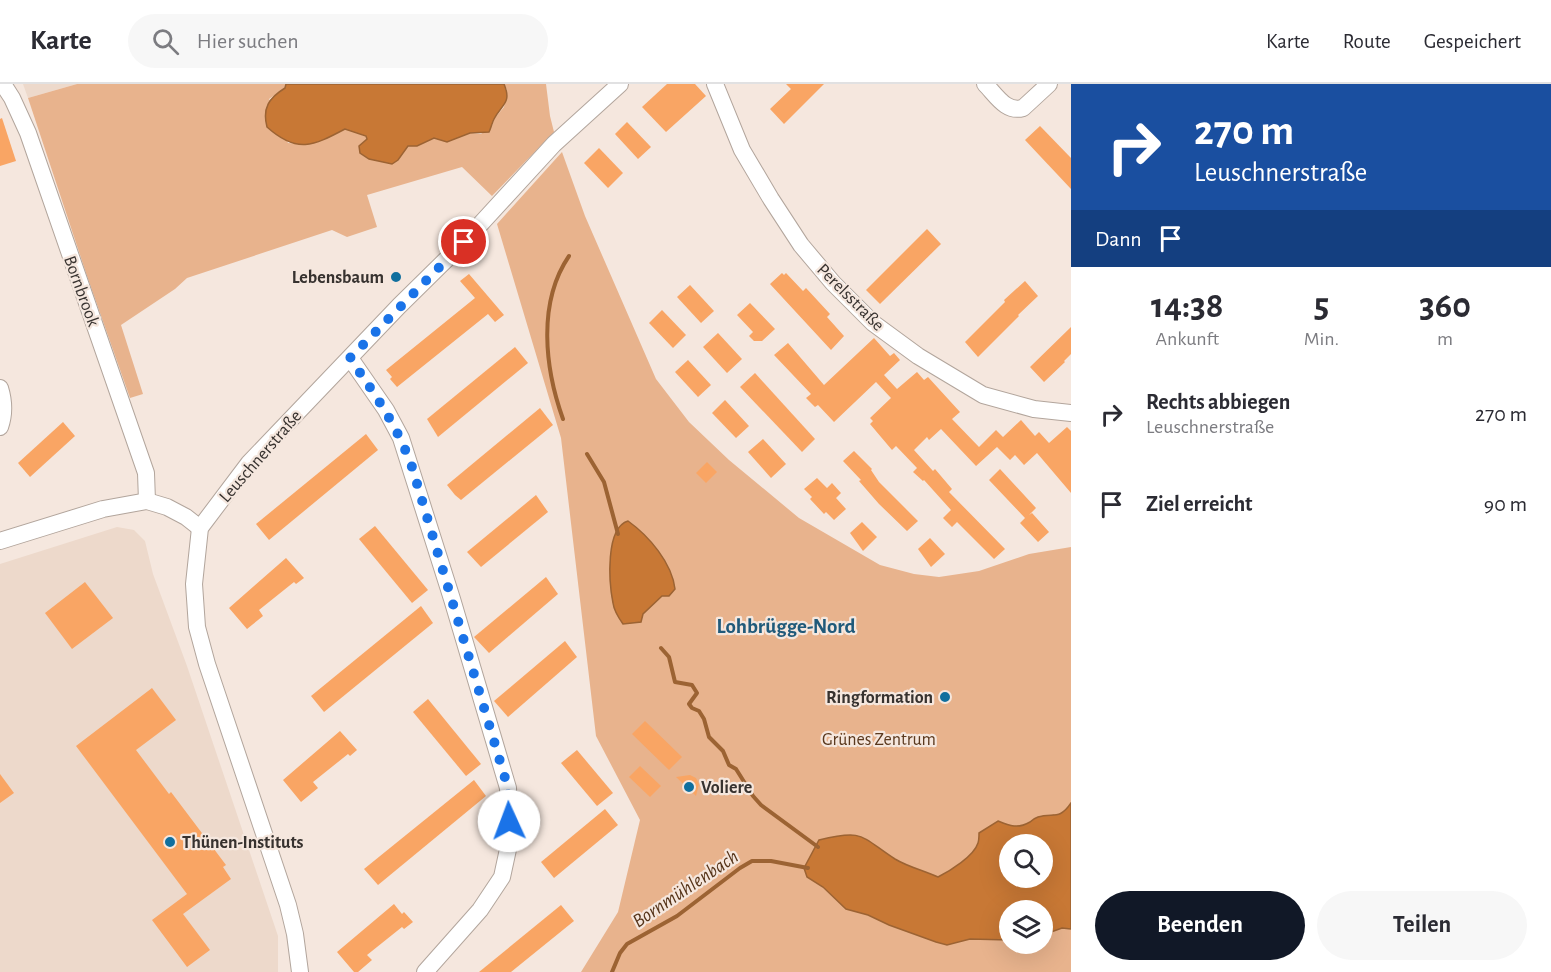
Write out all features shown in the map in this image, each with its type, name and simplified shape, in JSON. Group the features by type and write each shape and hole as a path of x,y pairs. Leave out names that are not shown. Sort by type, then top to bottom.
{"street":[{"name":"Bornbrook","path":"3,84 28,133 146,473 147,501"},
{"name":"Leuschnerstraße","path":"300,972 288,905 207,664 197,627 194,584 200,528 242,470 464,242 554,144 620,84"},
{"name":"Perelsstraße","path":"715,84 742,150 801,245 833,283 873,323 918,356 983,395 1034,409 1071,413"},
{"path":"985,84 1008,108 1018,110 1049,84"},
{"path":"350,358 386,410 405,447 508,788 510,840 502,877 480,910 425,972"},
{"path":"0,388 4,407 0,427"},
{"path":"0,541 104,509 147,501 167,507 200,528"}],"shaded area":[{"path":"23,84 77,84 28,98"},
{"path":"286,84 504,84 507,95 489,132 470,133 447,142 434,138 417,146 408,146 398,160 392,164 369,159 360,153 359,146 367,139 366,136 345,129 324,140 305,144 296,144 278,136 267,127 265,114 268,104 285,88"},
{"path":"628,521 644,534 658,551 669,570 675,589 669,596 662,596 643,614 641,622 623,624 614,606 610,583 610,557 615,534"},
{"path":"117,527 134,530 145,541 153,574 187,666 278,936 278,972 0,972 0,564"},
{"path":"1071,803 1071,929 1062,928 1053,931 1053,900 999,900 999,940 970,939 947,945 846,909 823,887 807,877 804,868 819,840 854,835 867,840 900,862 938,877 967,858 976,848 979,833 998,821 1022,826 1038,817 1063,812"}],"green space":[{"path":"77,84 286,84 285,88 269,99 288,143 318,141 345,129 366,135 367,139 359,146 360,153 369,159 392,164 408,146 417,146 434,138 447,141 470,133 481,134 492,126 494,119 504,107 507,90 504,84 546,84 554,132 492,196 462,167 367,195 377,227 347,237 332,230 187,278 175,289 121,325 143,394 130,398 28,98"},
{"name":"Grünes Zentrum","path":"562,152 585,216 656,379 689,422 729,460 799,518 880,565 914,574 939,577 979,571 1029,554 1071,547 1071,972 581,972 618,912 640,820 596,736 561,438 497,224"}],"building":[{"path":"667,84 695,84 706,96 666,132 642,107"},
{"path":"786,84 824,84 784,124 770,109 791,89"},
{"path":"2,118 16,161 0,166 0,119"},
{"path":"627,122 651,147 638,159 615,134"},
{"path":"1040,126 1071,158 1071,189 1025,140"},
{"path":"599,148 623,173 608,188 584,163"},
{"path":"927,229 941,244 880,304 866,290"},
{"path":"782,273 784,275 786,273 803,291 806,288 830,314 827,317 844,336 831,350 770,284"},
{"path":"469,274 504,315 495,322 488,314 397,387 386,370 475,298 460,281"},
{"path":"1025,281 1038,296 978,357 965,342"},
{"path":"690,285 714,311 701,323 677,297"},
{"path":"750,303 775,329 762,341 754,341 749,336 753,332 737,315"},
{"path":"662,310 686,335 673,348 649,323"},
{"path":"1071,327 1071,354 1044,382 1030,367"},
{"path":"718,333 742,359 727,373 703,347"},
{"path":"874,338 890,356 894,353 900,360 884,375 897,389 917,372 924,380 928,377 960,412 952,419 979,447 996,430 1003,437 1021,420 1035,436 1039,432 1049,443 1067,427 1071,431 1071,493 1037,453 1024,465 1015,455 1010,460 997,447 976,466 941,429 929,440 927,437 914,450 952,489 949,492 1005,549 994,559 957,522 952,527 943,518 951,510 924,480 913,472 917,468 896,446 892,450 870,424 873,421 870,418 891,398 876,382 834,422 818,405 815,407 806,398 811,394 774,355 788,343 824,385"},
{"path":"515,347 528,363 438,437 427,419"},
{"path":"688,360 711,385 698,397 675,372"},
{"path":"755,373 815,439 802,452 740,387"},
{"path":"725,400 749,426 736,438 712,413"},
{"path":"540,408 553,425 461,500 455,495 447,485"},
{"path":"63,422 75,436 30,477 18,463"},
{"path":"366,434 378,450 269,540 256,524"},
{"path":"763,439 786,464 771,478 748,452"},
{"path":"854,451 872,469 879,482 918,521 907,531 879,504 843,461"},
{"path":"707,462 717,472 706,483 696,473"},
{"path":"1000,469 1036,508 1029,515 1032,513 1049,532 1038,542 1020,523 1025,518 989,480"},
{"path":"817,478 827,488 832,483 841,493 836,498 846,509 834,520 826,512 824,514 804,489"},
{"path":"536,495 548,512 481,567 467,552"},
{"path":"862,522 877,537 863,551 850,533"},
{"path":"375,526 428,590 412,603 359,539"},
{"path":"930,538 945,554 931,567 918,549"},
{"path":"286,558 304,578 296,584 294,582 259,610 263,616 247,629 229,608"},
{"path":"546,577 558,594 489,653 474,637"},
{"path":"85,582 113,618 72,649 45,613"},
{"path":"421,606 433,623 324,712 311,696"},
{"path":"565,641 577,657 508,717 494,701"},
{"path":"152,688 176,720 136,750 226,865 223,867 231,879 183,914 210,950 187,967 152,920 187,894 76,746"},
{"path":"428,699 481,764 466,776 413,712"},
{"path":"645,721 682,757 669,770 632,734"},
{"path":"340,731 357,750 350,756 348,754 313,782 318,788 301,802 283,780"},
{"path":"577,750 613,793 597,806 561,763"},
{"path":"640,766 661,786 650,797 629,777"},
{"path":"0,774 14,793 0,803"},
{"name":"Voliere","path":"690,775 696,778 699,784 696,796 676,777"},
{"path":"474,780 486,796 378,885 364,869"},
{"path":"605,809 618,825 554,878 541,862"},
{"path":"394,904 413,922 404,929 402,927 367,955 372,960 358,972 354,972 337,952"},
{"path":"561,905 574,921 511,972 479,972"}],"waterway":[{"name":"Bornmühlenbach","path":"563,419 552,379 547,336 552,294 569,256"},
{"name":"Bornmühlenbach","path":"587,454 604,482 618,534"},
{"name":"Bornmühlenbach","path":"661,648 669,657 675,682 692,685 697,693 689,704 699,711 709,737 723,751 729,765 736,769 753,796 761,805 818,847"},
{"name":"Bornmühlenbach","path":"612,972 620,953 627,944 677,916 752,861 771,861 808,868"}],"place":[{"name":"Lebensbaum","path":"396,277"},
{"name":"Ringformation","path":"945,697"},
{"name":"Voliere","path":"689,787"},
{"name":"Thünen-Instituts","path":"170,842"}],"district":[{"name":"Lohbrügge-Nord","path":"786,626"}],"route":[{"path":"464,242 350,358 386,410 401,438 412,467 508,788 509,821"}]}
